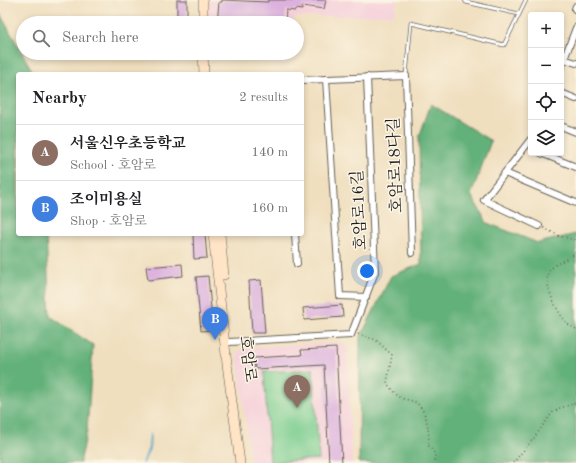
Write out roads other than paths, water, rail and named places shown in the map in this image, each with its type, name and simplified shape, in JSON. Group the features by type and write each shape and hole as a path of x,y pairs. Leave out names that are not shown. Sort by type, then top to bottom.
{"main road":[{"path":"200,0 200,16"},
{"path":"203,0 203,16"},
{"path":"199,60 200,72"},
{"path":"203,60 204,72"},
{"path":"213,236 227,364 240,463"},
{"name":"호암로","path":"220,236 229,342 245,463"}],"street":[{"path":"576,6 576,10"},
{"path":"576,28 564,59 576,63"},
{"path":"304,80 406,76"},
{"name":"호암로18다길","path":"406,76 412,253"},
{"name":"호암로16길","path":"229,342 351,335 375,272 367,78"},
{"path":"326,79 340,296 366,298"},
{"path":"564,94 576,99"},
{"path":"564,127 576,132"},
{"path":"528,148 505,173 484,200 539,226"},
{"path":"548,156 576,167"},
{"path":"505,173 576,203"},
{"path":"295,236 297,264"}],"lane":[{"path":"465,0 466,2 519,14"},
{"path":"406,76 411,22 504,45 526,0"}],"waterway":[{"path":"143,463 149,448 150,434"}],"place":[{"name":"조이미용실","path":"215,340"},
{"name":"서울신우초등학교","path":"297,408"}]}
